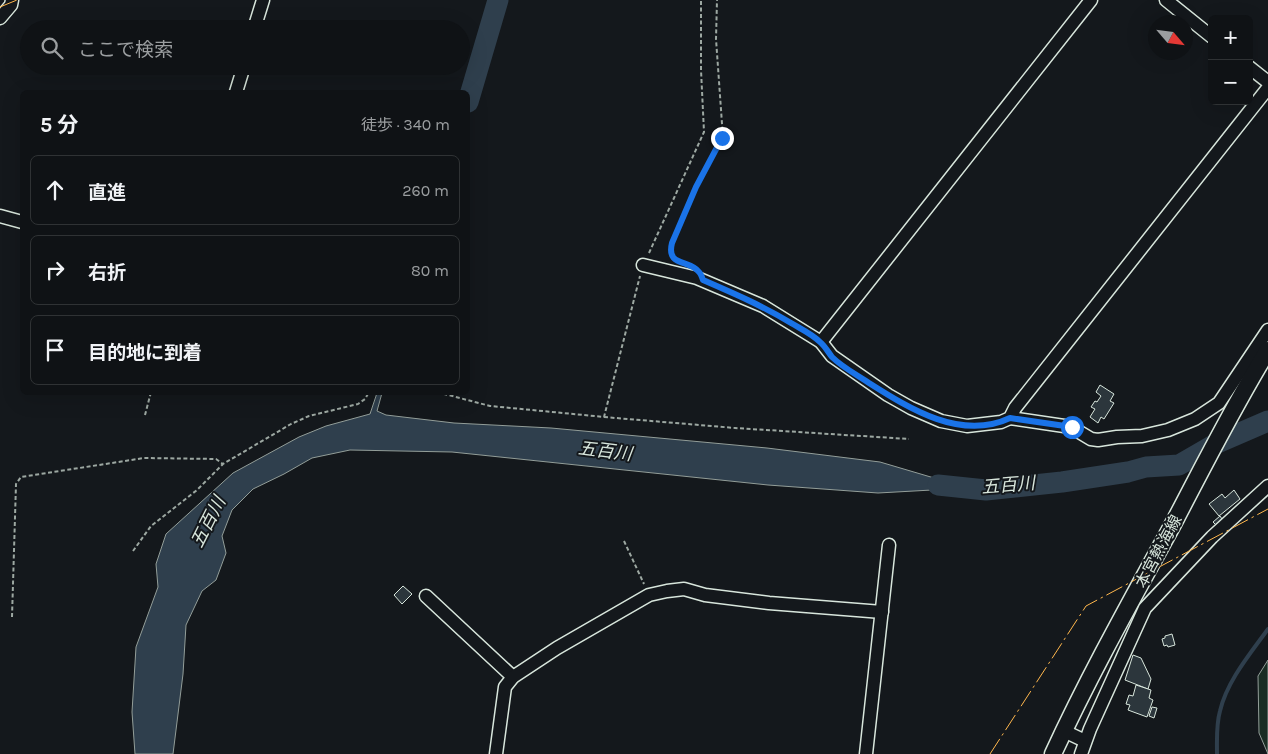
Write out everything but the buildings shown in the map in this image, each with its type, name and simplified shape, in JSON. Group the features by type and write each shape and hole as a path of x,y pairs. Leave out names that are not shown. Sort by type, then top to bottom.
{"main road":[{"name":"本宮熱海線","path":"1053,754 1241,394 1268,350"}],"street":[{"path":"0,18 11,5 12,0"},
{"path":"256,20 262,0"},
{"path":"821,342 1092,0"},
{"path":"1166,0 1208,34"},
{"path":"1253,70 1268,82"},
{"path":"237,90 241,75"},
{"path":"1010,418 1015,408 1268,88"},
{"path":"0,216 20,221"},
{"path":"643,265 697,278 763,306 821,342 832,356 860,376 904,404 941,421 952,424 979,425 1001,422 1010,418 1072,427 1090,439 1098,440 1142,436 1168,430 1195,419 1218,403 1268,330"},
{"path":"1081,754 1090,729 1145,608 1212,537 1268,486"},
{"path":"866,754 889,544"},
{"path":"496,754 505,687 513,677 557,648 649,594 684,589 705,595 760,602 882,612"},
{"path":"426,596 513,677"},
{"path":"1064,731 1086,741"}],"path":[{"path":"604,417 643,265 704,132 701,70 701,0"},
{"path":"676,260 670,250 672,243 696,187 722,138 716,39 717,0"},
{"path":"145,414 150,395"},
{"path":"133,551 151,526 197,490 223,464 292,424 309,416 358,404 365,400 368,395"},
{"path":"449,395 490,406 604,417 735,428 909,439"},
{"path":"12,617 16,484 20,477 144,458 216,460 223,464"},
{"path":"624,541 649,594"}],"green space":[{"path":"1268,660 1268,754 1259,733 1258,676"}],"water":[{"path":"376,395 381,395 377,411 386,415 454,423 551,428 767,448 880,462 968,488 878,493 768,485 452,452 350,450 312,458 253,489 232,510 222,536 226,553 216,580 202,591 186,625 183,674 173,754 135,754 132,712 136,647 158,587 156,564 166,534 233,473 299,437 326,426 370,414"}],"waterway":[{"path":"470,95 498,0"},
{"name":"五百川","path":"938,485 986,490 1062,482 1128,472 1146,467 1179,465 1217,443 1268,421"},
{"path":"1217,754 1218,722 1223,700 1240,668 1268,629"}],"power":[{"path":"0,7 17,0"},
{"path":"990,754 1086,606 1268,509"}],"route":[{"path":"722,138 696,187 672,243 670,250 676,260 700,272 703,280 763,306 808,333 821,342 832,356 846,367 888,395 924,414 941,421 967,426 1001,422 1010,418 1072,427"}]}
